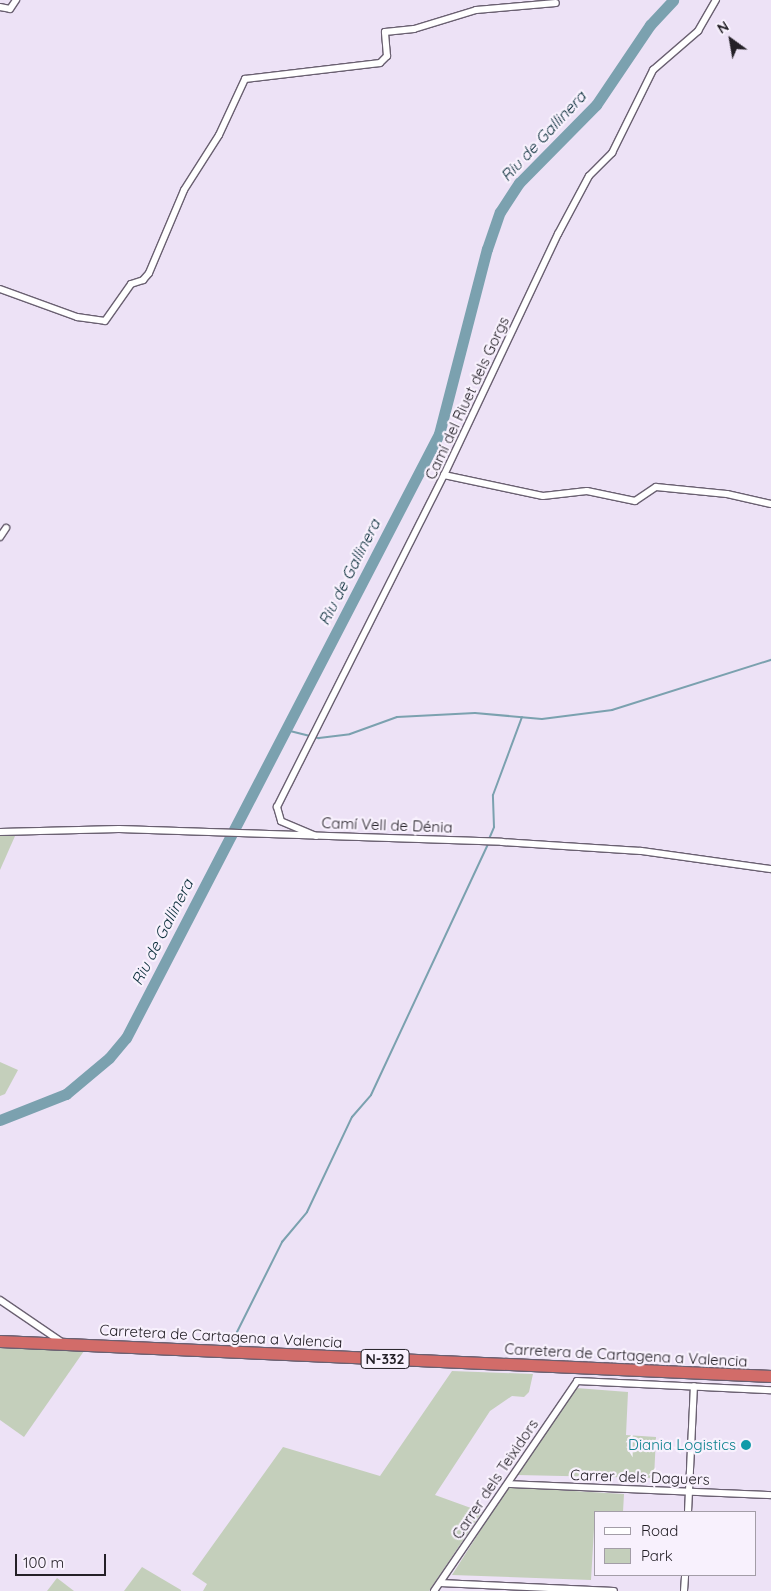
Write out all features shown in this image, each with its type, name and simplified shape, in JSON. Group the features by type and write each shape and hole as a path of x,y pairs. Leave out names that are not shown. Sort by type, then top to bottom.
{"highway":[{"name":"Carretera de Cartagena a Valencia","path":"0,1341 771,1376"}],"street":[{"path":"0,6 10,9 16,0"},
{"name":"Camí del Riuet dels Gorgs","path":"316,836 281,820 277,807 444,475 558,234 593,170 612,153 639,92 653,70 698,31 716,0"},
{"path":"0,289 77,317 104,321 131,284 143,280 149,273 184,190 219,135 245,79 380,63 387,56 385,32 414,29 476,10 556,3"},
{"path":"444,475 543,496 587,491 635,501 656,487 727,494 771,504"},
{"path":"0,537 6,528"},
{"name":"Camí del Riuet dels Gorgs","path":"290,823 291,835"},
{"name":"Camí Vell de Dénia","path":"0,832 73,828 480,841 612,848 771,869"},
{"path":"0,1300 64,1344"},
{"name":"Carrer dels Teixidors","path":"434,1591 577,1381 694,1386"},
{"path":"688,1511 694,1386 771,1390"},
{"name":"Carrer dels Daguers","path":"508,1484 771,1495"},
{"path":"684,1591 685,1576"},
{"path":"440,1583 614,1591"}],"green space":[{"path":"0,836 15,836 0,870"},
{"path":"0,1062 18,1070 5,1094 0,1096"},
{"path":"0,1347 84,1351 24,1437 0,1420"},
{"path":"452,1371 533,1374 529,1392 524,1397 512,1396 490,1411 435,1495 482,1512 429,1591 203,1591 207,1584 192,1574 283,1447 380,1476"},
{"path":"576,1388 628,1392 626,1435 656,1437 654,1478 517,1475"},
{"path":"508,1487 624,1494 623,1511 594,1511 591,1580 452,1575"},
{"path":"142,1567 181,1590 181,1591 124,1591"},
{"path":"57,1578 74,1591 47,1591"}],"waterway":[{"name":"Riu de Gallinera","path":"0,1120 66,1094 109,1058 126,1038 439,434 487,249 500,212 519,183 596,105 650,25 673,0"},
{"path":"286,730 319,738 350,734 397,717 475,713 542,719 612,710 771,660"},
{"path":"489,839 494,827 493,795 522,717"},
{"path":"233,1340 282,1242 307,1212 352,1117 371,1095 488,844"}],"place":[{"name":"Diania Logistics","path":"746,1445"}]}
